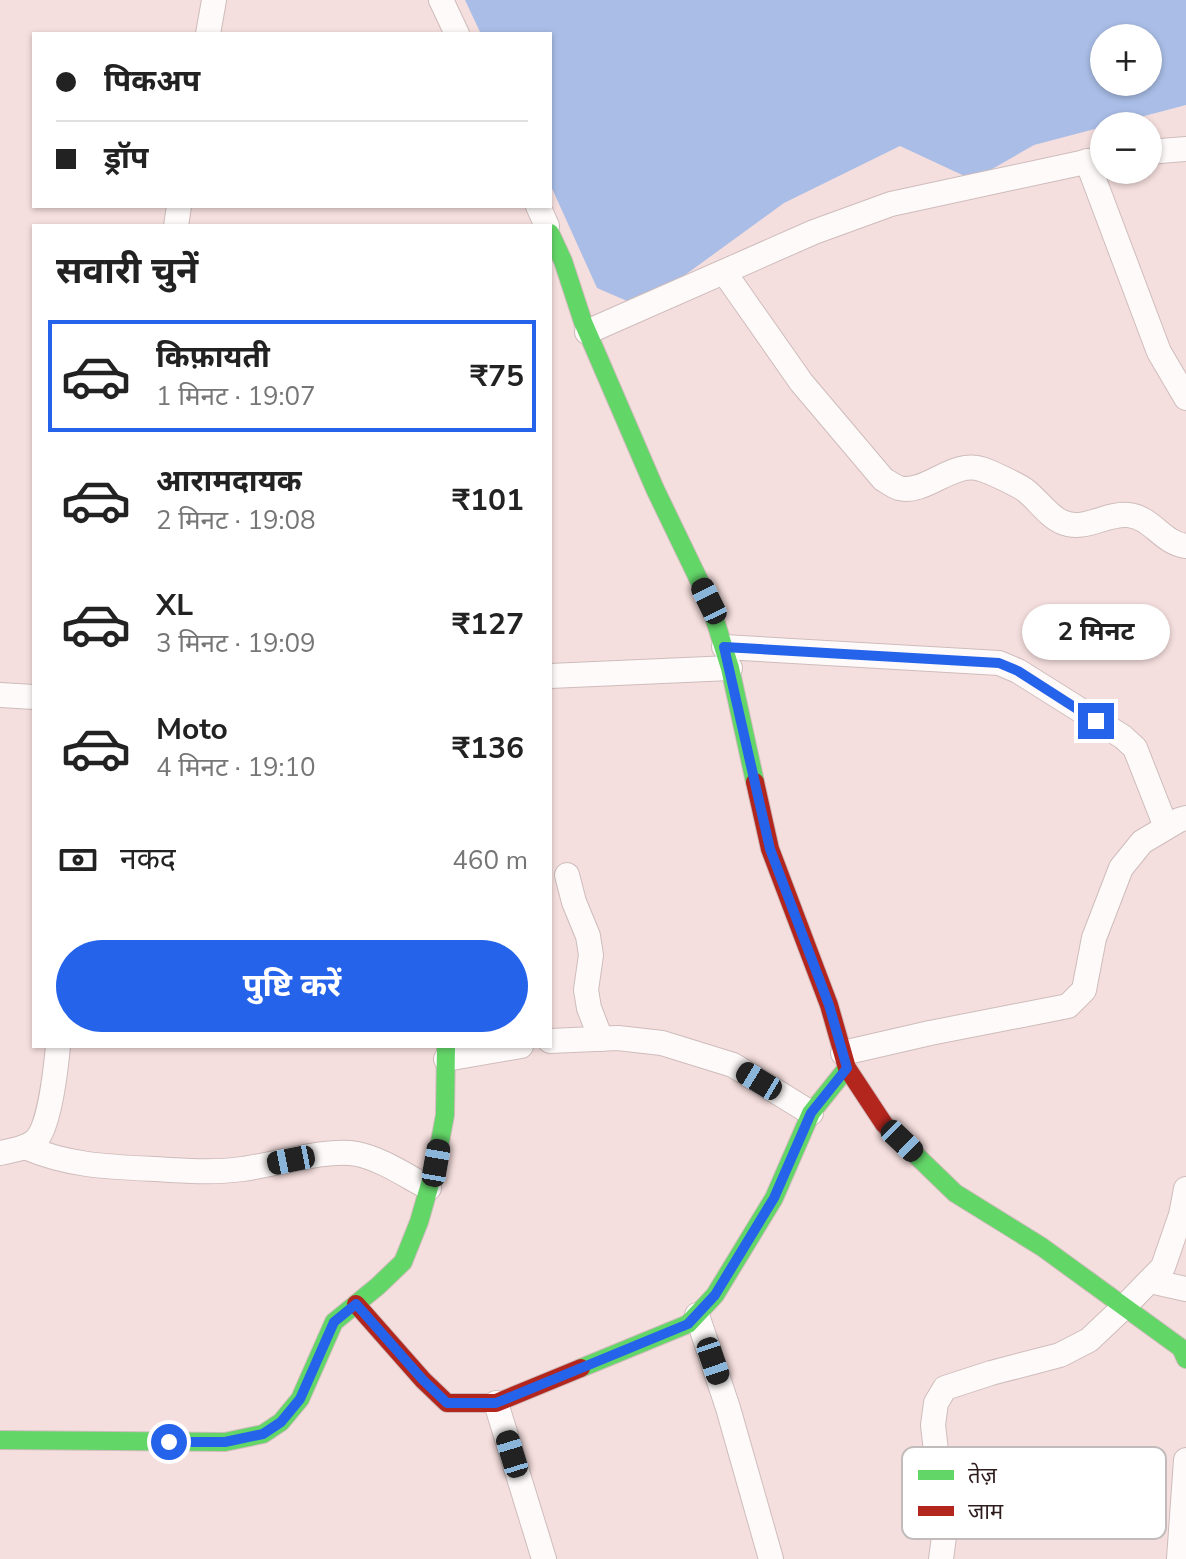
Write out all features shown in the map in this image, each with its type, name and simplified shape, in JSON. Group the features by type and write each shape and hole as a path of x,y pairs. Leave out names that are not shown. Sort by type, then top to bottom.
{"street":[{"path":"208,32 214,0"},
{"path":"441,0 456,32"},
{"path":"1162,151 1186,149"},
{"path":"587,332 814,232 891,204 1090,161"},
{"path":"1104,184 1159,352 1186,398"},
{"path":"552,237 587,332 655,489 709,601 727,658 770,849 829,1005 845,1061 884,1124 955,1193 1042,1247 1125,1306 1181,1348 1186,1359"},
{"path":"724,272 801,382 883,479 896,488 908,489 966,467 980,468 1024,489 1057,521 1070,525 1090,524 1117,515 1130,515 1147,521 1165,538 1186,546"},
{"path":"356,1304 447,1403 496,1403 688,1324 715,1295 774,1198 811,1113 845,1061 930,1033 1068,1006 1084,990 1094,938 1121,868 1142,842 1176,823 1135,748 1123,737 999,663 727,658 552,676"},
{"path":"0,695 32,697"},
{"path":"567,875 588,936 591,955 586,990 589,1008 601,1039"},
{"path":"552,1041 618,1038 662,1043 733,1065 811,1113"},
{"path":"0,1153 25,1147 36,1140 42,1130 54,1083 58,1048"},
{"path":"0,1440 225,1442 263,1434 281,1422 300,1399 334,1322 403,1262 419,1222 436,1163 445,1115 446,1053 500,1048"},
{"path":"25,1147 50,1158 100,1166 189,1171 241,1169 332,1154 356,1154 377,1161 429,1188"},
{"path":"936,1447 933,1425 936,1403 945,1388 1060,1355 1089,1340 1150,1281 1163,1267 1183,1214 1186,1189"},
{"path":"1150,1281 1186,1289"},
{"path":"697,1315 728,1408 771,1559"},
{"path":"496,1403 544,1559"},
{"path":"1179,1559 1186,1460"},
{"path":"941,1559 944,1539"}],"water":[{"path":"465,0 1186,0 1186,105 1159,112 1090,112 1090,130 1034,145 973,180 900,146 784,203 641,307 597,288 552,188 552,32 480,32"}],"traffic: fast":[{"path":"552,237 583,322 655,489 709,601 730,668 755,782"},
{"path":"0,1440 225,1442 263,1434 281,1422 300,1399 334,1322 403,1262 419,1222 436,1163 445,1115 446,1048"},
{"path":"581,1368 688,1324 715,1295 774,1198 811,1113 847,1068"},
{"path":"892,1132 955,1193 1042,1247 1181,1348 1186,1359"}],"traffic: jam":[{"path":"755,782 770,849 829,1005 847,1068 892,1132"},
{"path":"356,1304 447,1403 496,1403 581,1368"}],"route":[{"path":"169,1442 225,1442 263,1434 281,1422 300,1399 334,1322 356,1304 447,1403 463,1404 496,1403 688,1324 715,1295 774,1198 811,1113 847,1068 829,1005 770,849 724,647 999,663 1018,671 1096,721"}]}
